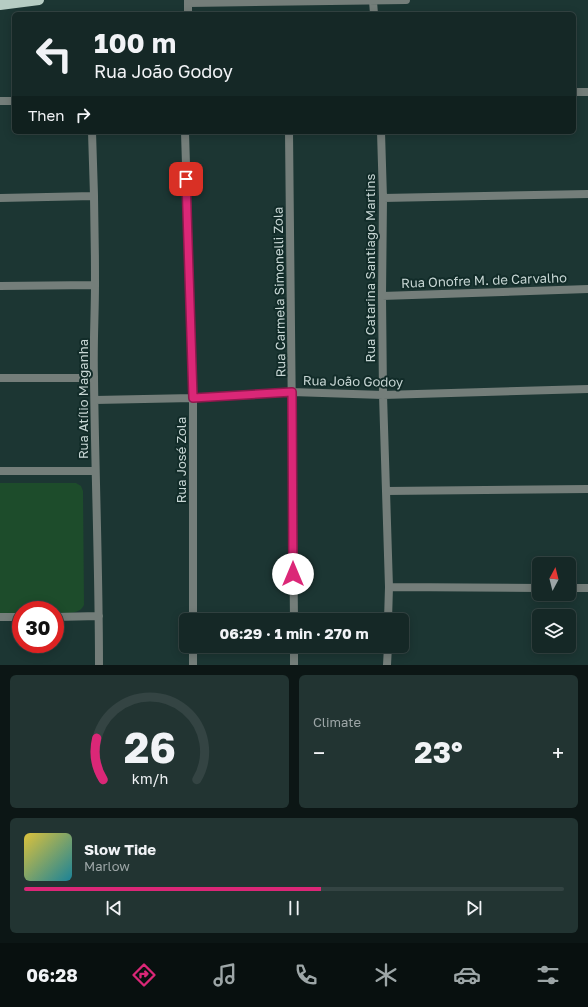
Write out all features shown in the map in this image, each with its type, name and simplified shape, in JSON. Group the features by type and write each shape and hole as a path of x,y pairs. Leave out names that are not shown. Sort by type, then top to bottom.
{"main road":[{"path":"0,5 39,0"}],"street":[{"path":"188,2 406,0"},
{"path":"373,1 374,12"},
{"path":"576,92 588,92"},
{"path":"0,101 12,101"},
{"name":"Rua Atílio Maganha","path":"92,134 95,285 95,471 99,665"},
{"name":"Rua José Zola","path":"185,134 193,398 193,613"},
{"name":"Rua Carmela Simonelli Zola","path":"289,134 294,613"},
{"name":"Rua Catarina Santiago Martins","path":"381,134 383,198 383,395 389,587 388,613"},
{"path":"383,198 588,194"},
{"path":"0,198 94,196"},
{"path":"0,286 95,285"},
{"name":"Rua Onofre M. de Carvalho","path":"382,296 588,289"},
{"path":"0,378 94,378"},
{"name":"Rua João Godoy","path":"95,400 193,398 292,392 383,395 588,390"},
{"path":"0,470 95,471"},
{"path":"386,491 588,489"},
{"path":"389,587 532,588"},
{"path":"576,588 588,588"},
{"path":"64,617 99,616"},
{"path":"0,617 12,617"},
{"path":"193,653 193,665"},
{"path":"294,653 294,665"},
{"path":"387,665 388,653"}],"green space":[{"path":"0,483 76,483 81,486 83,491 84,605 79,611 64,613 64,601 12,601 12,613 0,613"}],"route":[{"path":"186,179 193,398 292,392 293,574"}]}
